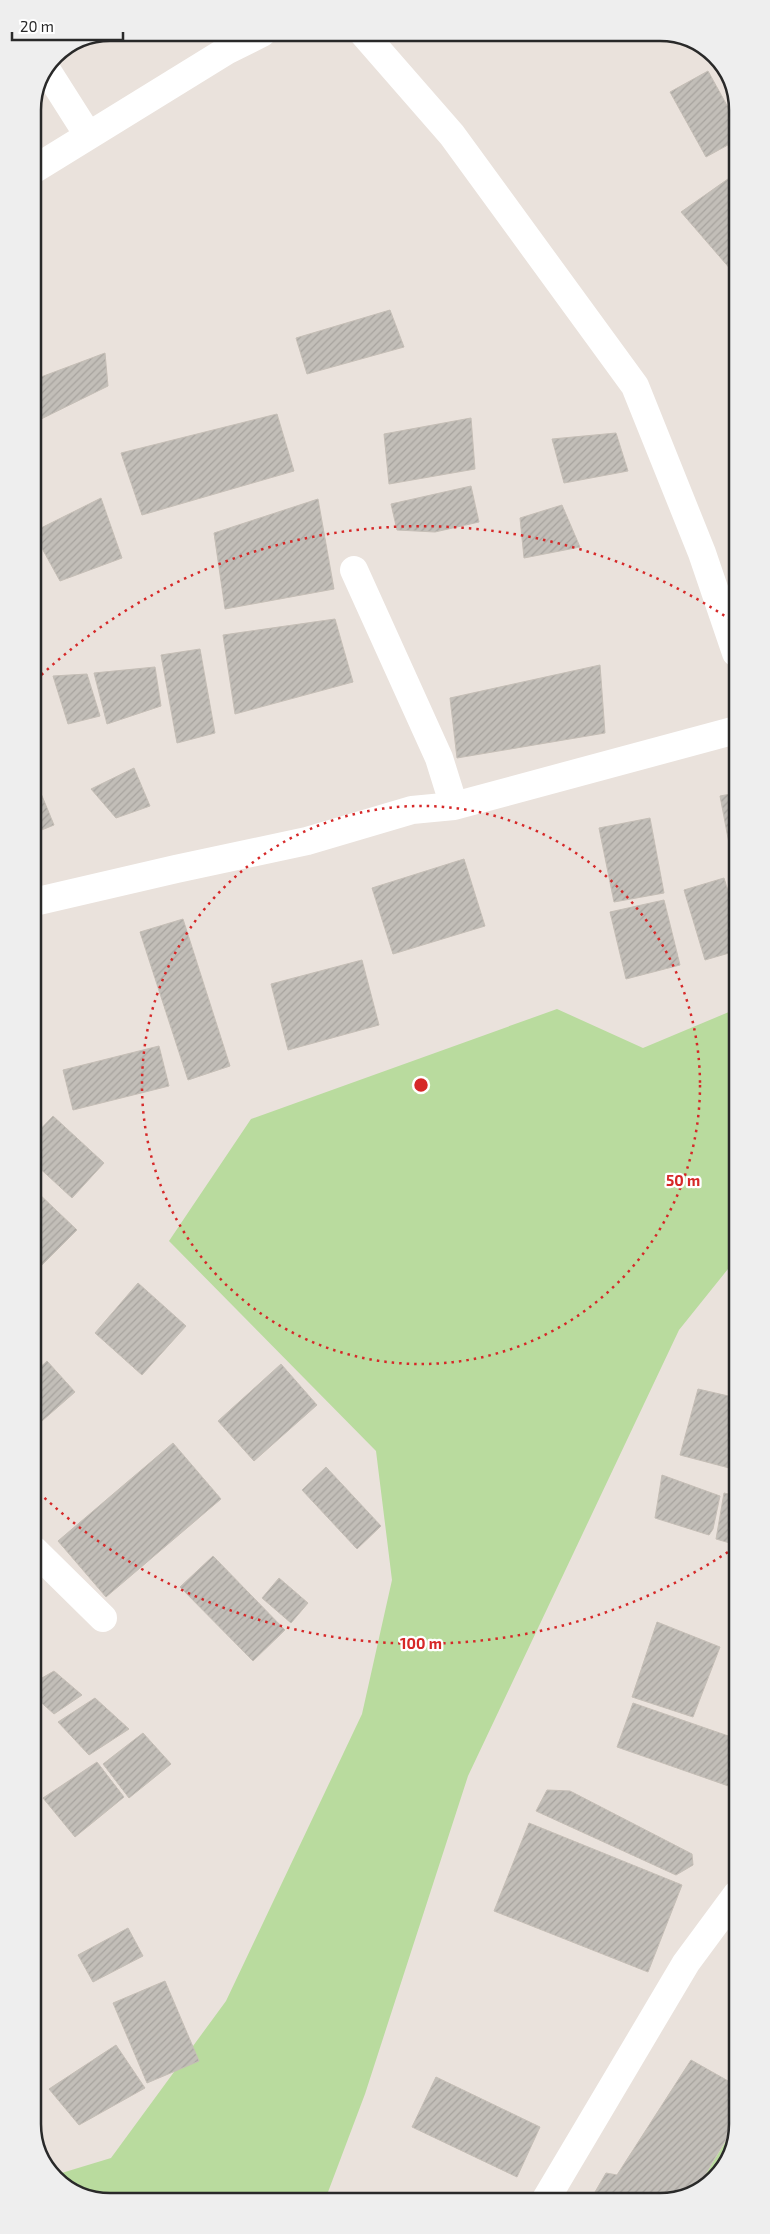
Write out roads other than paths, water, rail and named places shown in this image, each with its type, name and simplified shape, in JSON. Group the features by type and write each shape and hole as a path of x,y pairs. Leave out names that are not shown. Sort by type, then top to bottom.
{"street":[{"path":"41,165 245,41"},
{"path":"370,41 452,135 635,386 702,553 729,632"},
{"path":"51,76 88,135"},
{"path":"354,570 439,758 454,806"},
{"path":"41,900 307,841 412,810 454,806 729,732"},
{"path":"41,1557 103,1618"},
{"path":"550,2193 686,1963 729,1905"}]}
